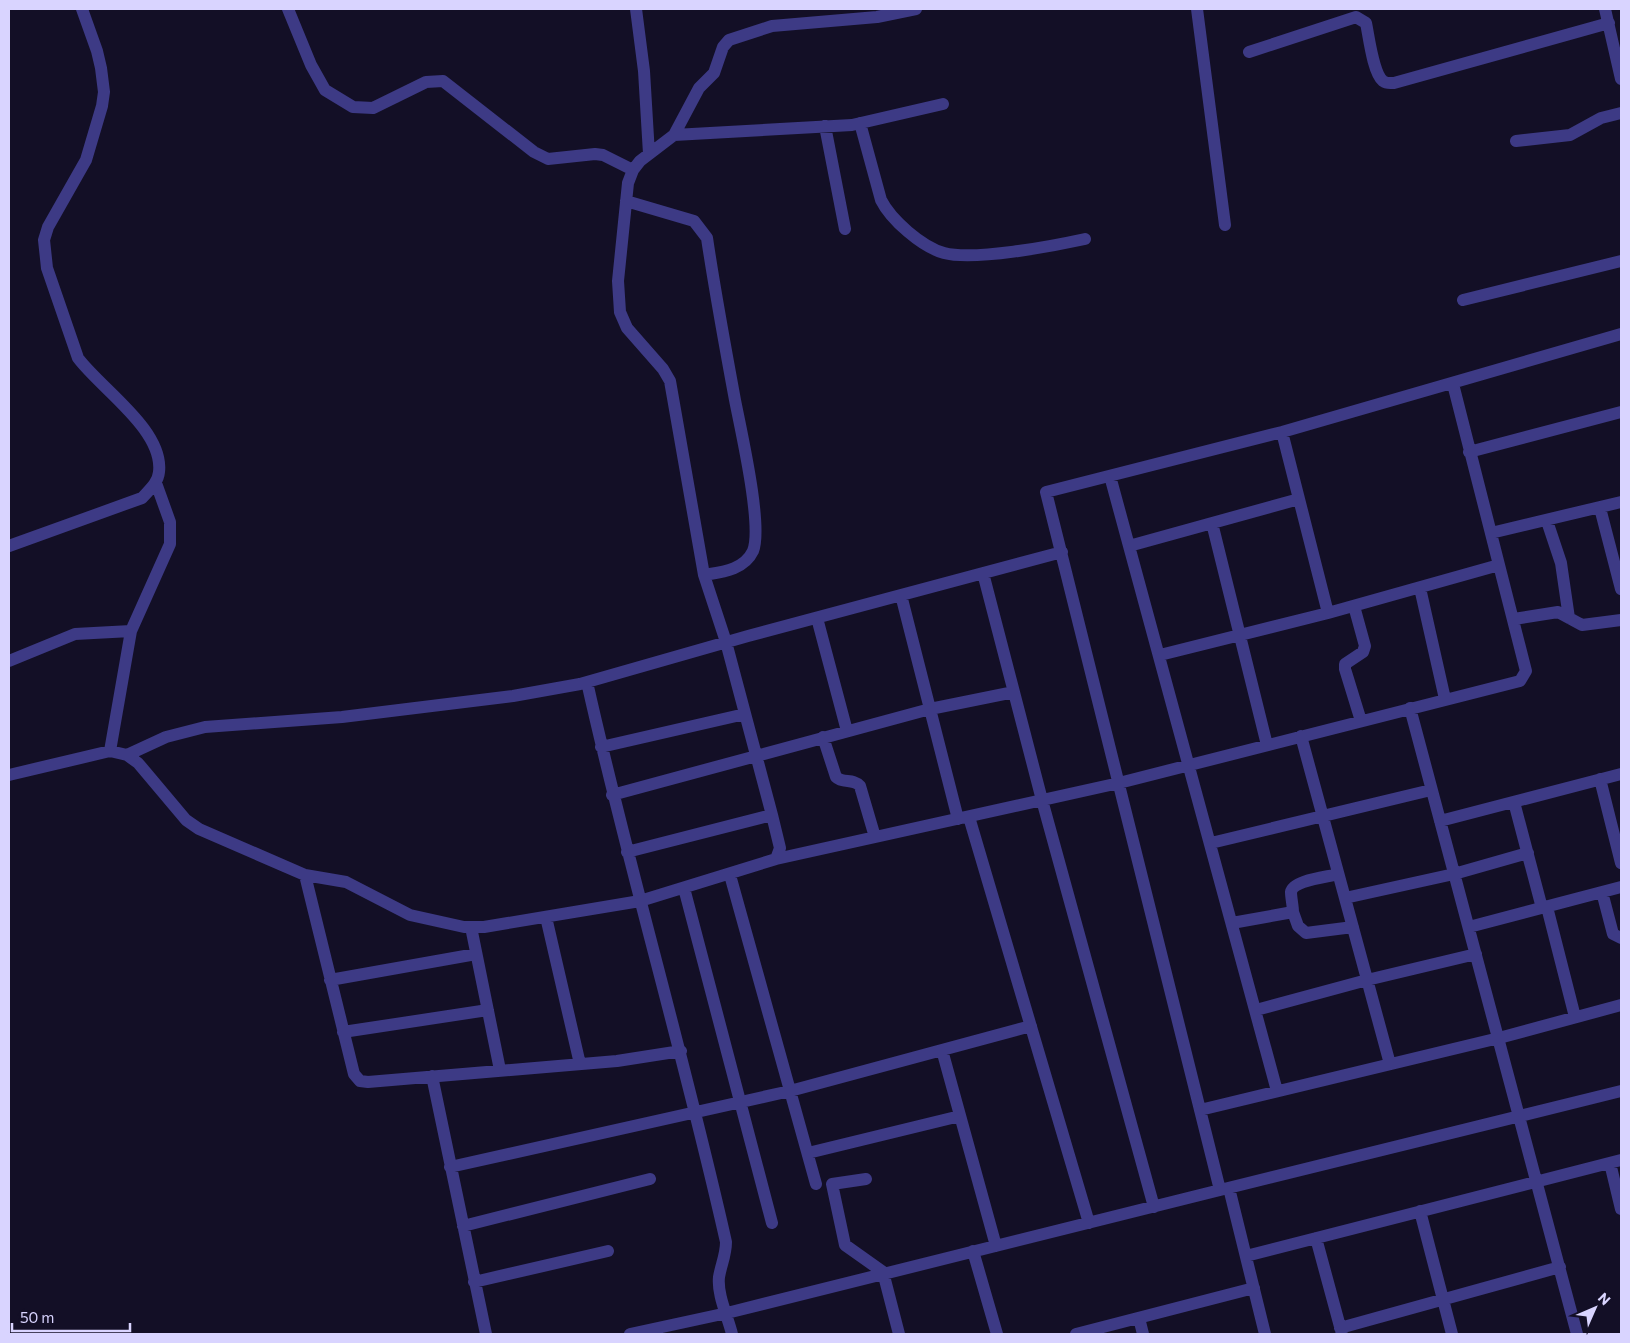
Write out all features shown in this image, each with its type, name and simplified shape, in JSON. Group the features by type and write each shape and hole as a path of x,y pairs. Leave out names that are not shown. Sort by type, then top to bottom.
{"street":[{"path":"9,546 142,498 156,482 159,472 156,449 143,427 87,370 78,358 47,268 44,240 48,227 86,160 102,106 104,92 98,51 82,9"},
{"path":"288,9 311,65 325,90 353,107 373,108 426,82 443,81 534,152 548,159 594,154 603,155 633,170"},
{"path":"636,9 644,71 649,154"},
{"path":"776,859 780,848 772,815 726,642 704,575 670,381 663,369 627,328 620,312 618,281 628,183 633,170 649,154 674,135 699,88 714,73 723,47 729,40 772,26 877,17 916,9"},
{"path":"1197,9 1225,225"},
{"path":"1363,9 1376,68 1381,79 1386,83 1394,83 1609,23"},
{"path":"1605,9 1621,78"},
{"path":"1249,52 1347,18 1356,17 1366,23"},
{"path":"674,135 825,126 860,122 943,104"},
{"path":"1516,141 1570,135 1601,118 1621,114"},
{"path":"860,122 881,200 887,212 907,232 944,253 974,256 1085,239"},
{"path":"825,126 845,229"},
{"path":"626,201 694,221 707,238 749,477 756,536 752,552 742,564 732,570 704,575"},
{"path":"1463,300 1621,261"},
{"path":"1265,1334 1246,1256 1200,1110 1046,492 1282,432 1621,334"},
{"path":"9,775 110,751 127,755 138,763 186,820 212,835 304,875 346,882 410,915 471,927 546,917 640,900 730,875 776,859 1119,783 1520,681 1525,676 1526,671 1453,384"},
{"path":"1469,452 1621,412"},
{"path":"1282,432 1328,613"},
{"path":"1110,476 1277,1091"},
{"path":"110,751 131,631 170,544 170,522 156,482"},
{"path":"1129,546 1299,499"},
{"path":"1491,533 1621,502"},
{"path":"1600,508 1621,588"},
{"path":"1547,521 1560,563 1569,618"},
{"path":"1212,523 1267,745"},
{"path":"127,755 166,737 205,727 352,716 513,696 587,682 726,642 1062,552"},
{"path":"1160,655 1328,613 1499,565"},
{"path":"983,573 1042,800 1154,1206"},
{"path":"1420,588 1445,699"},
{"path":"901,595 930,709 1031,1026 1089,1223"},
{"path":"1354,606 1365,646 1363,652 1345,664 1345,668 1361,721"},
{"path":"1514,619 1558,612 1582,625 1621,620"},
{"path":"817,618 847,731"},
{"path":"9,661 75,634 131,631"},
{"path":"587,682 612,795 696,1111 726,1242 726,1254 719,1278 720,1295 732,1334"},
{"path":"612,795 930,709 1014,692"},
{"path":"1410,708 1577,1334"},
{"path":"601,747 746,714"},
{"path":"1301,736 1390,1064"},
{"path":"823,737 836,777 857,782 860,786 875,838"},
{"path":"1440,821 1621,774"},
{"path":"1600,779 1621,863"},
{"path":"1211,843 1323,818 1431,790"},
{"path":"1514,802 1575,1017"},
{"path":"628,852 772,815"},
{"path":"1345,898 1454,874 1528,853"},
{"path":"1338,874 1300,882 1294,886 1291,891 1293,912 1298,926 1306,933 1353,927"},
{"path":"304,875 354,1074 360,1081 368,1082 580,1064 680,1052"},
{"path":"730,875 816,1184"},
{"path":"1469,927 1621,887"},
{"path":"684,888 772,1223"},
{"path":"1602,892 1613,934 1621,938"},
{"path":"1232,923 1293,912"},
{"path":"546,917 580,1064"},
{"path":"471,927 500,1070"},
{"path":"330,980 476,954"},
{"path":"1256,1010 1367,980 1476,954"},
{"path":"1200,1110 1499,1038 1621,1005"},
{"path":"343,1032 488,1010"},
{"path":"450,1167 790,1091 1031,1026"},
{"path":"942,1050 996,1246"},
{"path":"432,1076 486,1334"},
{"path":"630,1334 727,1313 1621,1091"},
{"path":"808,1153 960,1116"},
{"path":"1246,1256 1616,1162 1621,1210"},
{"path":"463,1226 650,1179"},
{"path":"866,1179 832,1184 845,1245 883,1274 899,1334"},
{"path":"1420,1211 1452,1334"},
{"path":"1316,1238 1341,1331 1444,1299 1560,1267"},
{"path":"474,1282 608,1251"},
{"path":"973,1251 997,1334"},
{"path":"1076,1334 1254,1288"},
{"path":"1139,1318 1143,1334"}]}
